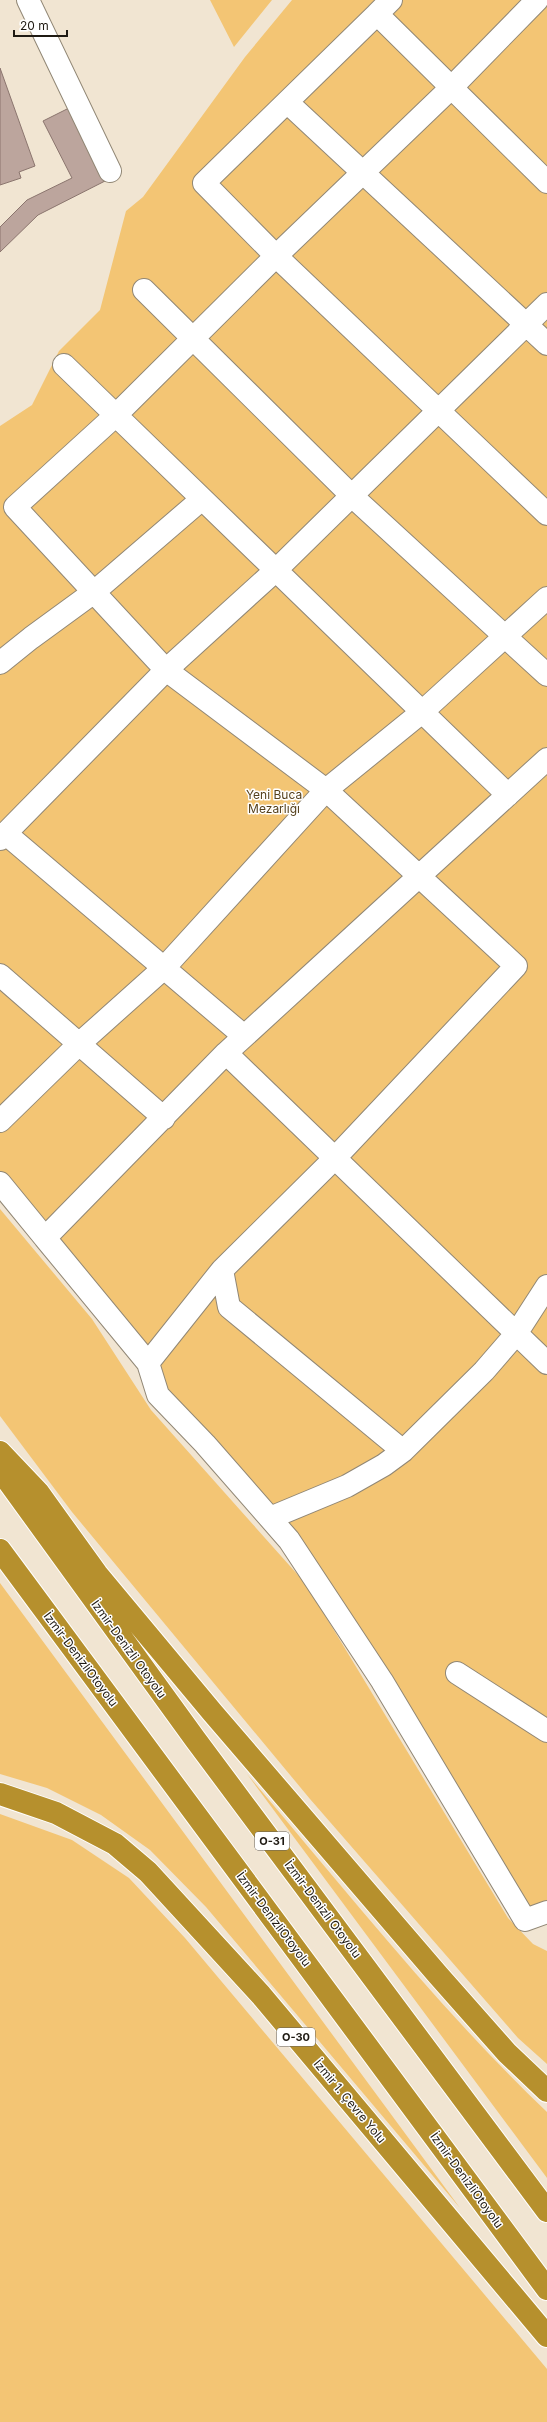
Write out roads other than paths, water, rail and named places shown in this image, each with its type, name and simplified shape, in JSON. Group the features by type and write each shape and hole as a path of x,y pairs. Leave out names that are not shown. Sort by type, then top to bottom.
{"highway":[{"path":"0,1452 38,1492 97,1574 217,1718 438,1975 507,2053 547,2092"},
{"name":"İzmir-Denizli Otoyolu","path":"0,1470 190,1732 547,2211"},
{"name":"İzmir-DenizliOtoyolu","path":"0,1550 547,2289"},
{"name":"İzmir 1. Çevre Yolu","path":"0,1794 56,1812 115,1844 148,1872 261,1995 547,2336"}],"lane":[{"path":"28,0 110,171"},
{"path":"148,1363 222,1270 335,1158 516,966 326,790 166,670 15,507 116,416 276,256 539,4"},
{"path":"547,182 452,87 384,7 204,183 276,256 547,514"},
{"path":"287,102 547,344"},
{"path":"144,290 352,496 547,675"},
{"path":"244,1036 164,968 3,836 166,670 276,570 547,304"},
{"path":"64,365 508,795"},
{"path":"0,663 31,638 94,592 202,499"},
{"path":"0,1121 80,1044 164,968 326,790 422,712 547,598"},
{"path":"45,1238 226,1053 547,759"},
{"path":"0,975 164,1118"},
{"path":"226,1053 547,1363"},
{"path":"0,1184 148,1363 158,1395 205,1444 289,1540 382,1680 525,1920 547,1912"},
{"path":"222,1270 230,1307 403,1451"},
{"path":"270,1518 347,1486 384,1465 403,1451 484,1371 516,1334 547,1286"},
{"path":"457,1673 547,1730"}],"park label":[{"name":"Yeni Buca Mezarlığı","path":"274,801"}]}
